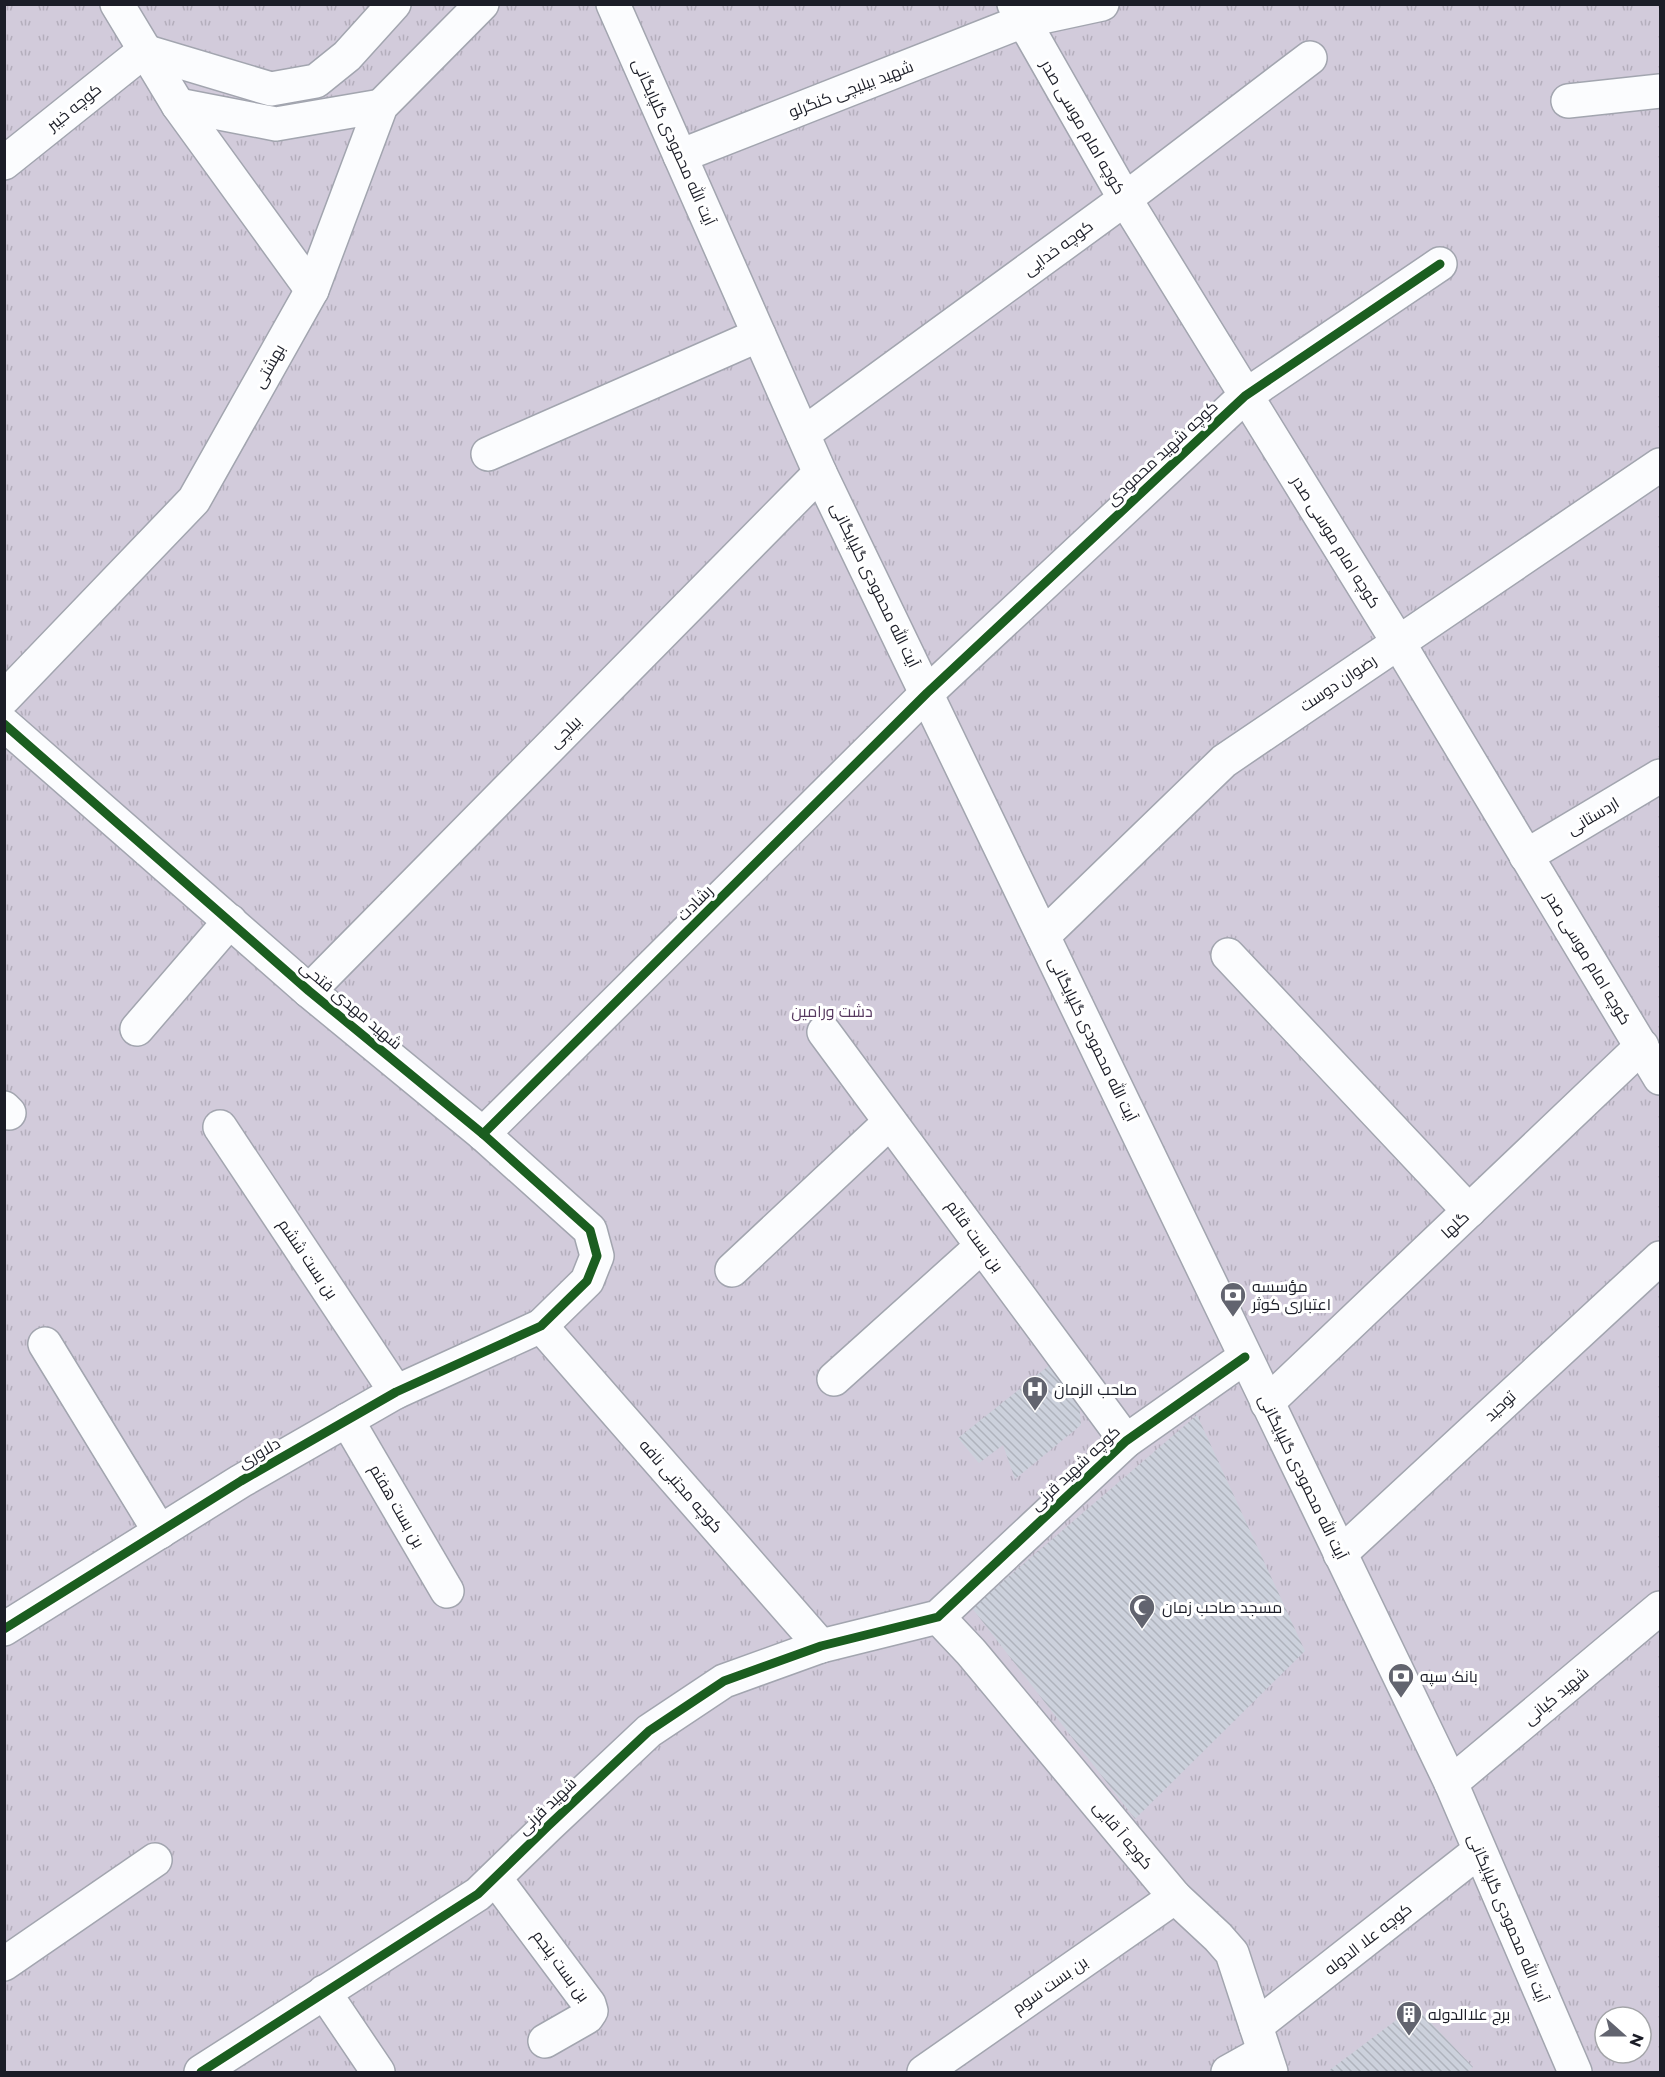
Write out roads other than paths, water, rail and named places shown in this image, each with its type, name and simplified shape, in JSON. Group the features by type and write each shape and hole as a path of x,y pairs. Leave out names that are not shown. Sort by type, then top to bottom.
{"street":[{"path":"117,4 178,105 312,290"},
{"path":"144,51 271,89 316,81 347,56 394,4"},
{"name":"بهشتی","path":"4,698 194,500 312,290 381,106 482,4"},
{"name":"آیت الله محمودی گلپایگانی","path":"613,4 820,473 1451,1783 1575,2073"},
{"name":"شهید بیلیچی کنگرلو","path":"680,156 1018,13 1102,4"},
{"name":"کوچه امام موسی صدر","path":"1018,13 1125,199 1398,642 1660,1078"},
{"name":"کوچه خیبر","path":"4,163 144,51"},
{"name":"کوچه خدایی","path":"803,434 1125,199 1310,58"},
{"path":"1568,101 1660,91"},
{"path":"178,105 276,124 381,106"},
{"name":"کوچه شهید محمودی","path":"927,693 1245,396 1440,264"},
{"path":"488,454 759,335"},
{"name":"رضوان دوست","path":"1043,936 1224,761 1660,465"},
{"name":"بیلچی","path":"309,991 820,473"},
{"name":"رشادت","path":"483,1134 927,693"},
{"name":"شهید مهدی فتحی","path":"4,724 309,991 483,1134 590,1230 597,1256 587,1281 541,1326"},
{"name":"اردستانی","path":"1526,856 1660,776"},
{"path":"137,1029 230,921"},
{"path":"1228,955 1469,1211"},
{"name":"بن بست قائم","path":"824,1032 1126,1441"},
{"name":"گلها","path":"1267,1403 1642,1047"},
{"path":"732,1270 890,1122"},
{"name":"بن بست ششم","path":"220,1127 396,1392"},
{"path":"834,1379 982,1246"},
{"name":"توحید","path":"1340,1554 1660,1258"},
{"name":"دلاوری","path":"4,1629 241,1481 396,1392 541,1326"},
{"name":"کوچه مجتبی نافه","path":"541,1326 821,1646"},
{"path":"45,1344 160,1532"},
{"name":"کوچه شهید قرنی","path":"938,1617 1126,1441 1245,1357"},
{"name":"بن بست هفتم","path":"347,1420 447,1592"},
{"name":"شهید کیانی","path":"1451,1783 1660,1608"},
{"name":"شهید قرنی","path":"201,2073 478,1894 649,1731 724,1681 821,1646 938,1617"},
{"name":"کوچه آ قایی","path":"938,1617 972,1652 1175,1897 1218,1936 1232,1953 1264,2050"},
{"name":"کوچه علا الدوله","path":"1228,2073 1264,2050 1479,1851"},
{"path":"4,1964 155,1860"},
{"name":"بن بست پنجم","path":"495,1878 589,2004 591,2010 587,2017 545,2041"},
{"name":"بن بست سوم","path":"924,2073 1175,1897"},
{"path":"324,1992 378,2073"}],"place":[{"name":"مؤسسه اعتباری کوثر","path":"1233,1318"},
{"name":"صاحب الزمان","path":"1035,1412"},
{"name":"مسجد صاحب زمان","path":"1142,1630"},
{"name":"بانک سپه","path":"1401,1699"},
{"name":"برج علاالدوله","path":"1409,2037"}],"park label":[{"name":"دشت ورامین","path":"832,1011"}]}
